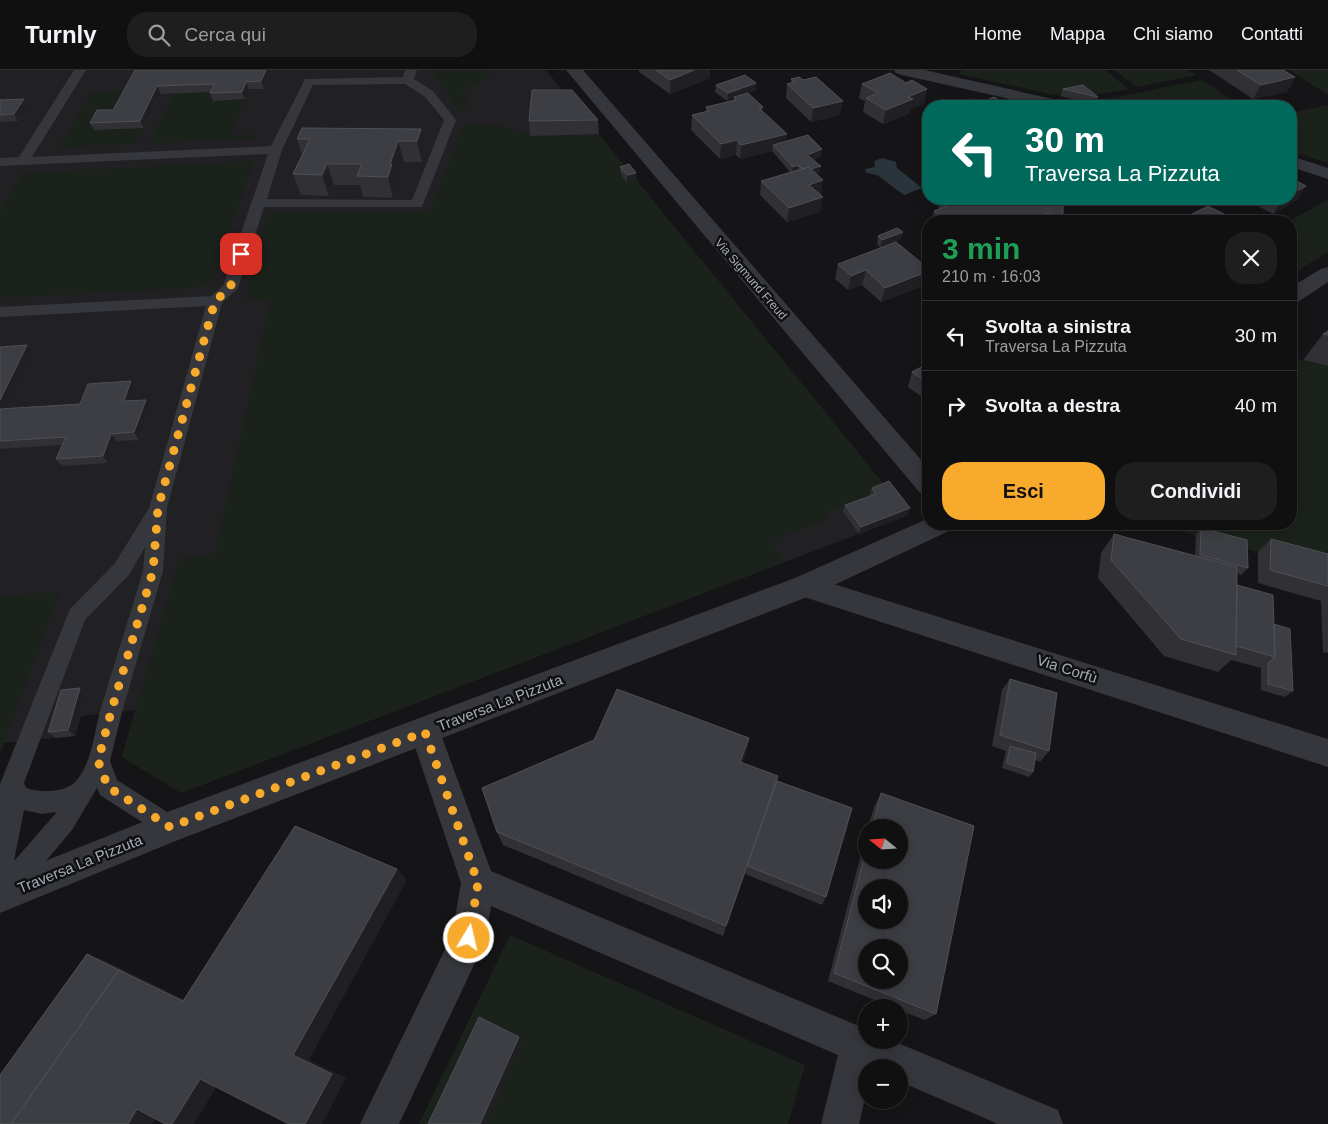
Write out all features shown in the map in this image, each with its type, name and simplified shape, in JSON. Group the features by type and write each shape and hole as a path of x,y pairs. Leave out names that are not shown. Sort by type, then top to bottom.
{"street":[{"name":"Via Sigmund Freud","path":"574,70 922,478"},
{"path":"902,70 1035,100"},
{"path":"1297,162 1328,174"},
{"path":"1297,293 1328,273"},
{"name":"Traversa La Pizzuta","path":"0,896 170,827 425,732 805,586 927,530"},
{"name":"Via Corfù","path":"805,586 1328,753"},
{"path":"379,1124 469,938 478,883 425,732"},
{"path":"478,883 858,1045"},
{"path":"840,1124 858,1049"},
{"path":"868,1049 1044,1124"}],"lane":[{"path":"23,161 80,70"},
{"path":"0,896 64,822 98,761 153,571 158,508 215,301 230,288 258,204 276,150 309,82 409,75 429,94 450,120 417,204 258,204"},
{"path":"0,162 276,150"},
{"path":"0,312 215,301"},
{"path":"0,890 11,792 77,615 122,569 158,508"},
{"path":"98,761 108,787 170,827"},
{"path":"11,792 28,801 46,803 65,799 84,789"}],"shaded area":[{"path":"0,70 546,70 908,515 181,793 122,757 135,710 81,716 75,736 4,743 0,754"},
{"path":"488,70 492,76 471,86 463,94 472,108 460,111 432,71"},
{"path":"962,70 1105,70 1129,89 1090,96 1082,90 1054,95 959,74"},
{"path":"1114,70 1188,70 1196,75 1137,87"},
{"path":"1289,70 1328,70 1328,95"},
{"path":"1202,80 1232,100 1102,100"},
{"path":"131,91 95,130 144,128 135,144 60,147 91,92"},
{"path":"218,91 245,99 231,135 257,134 256,138 149,143 174,93"},
{"path":"1328,105 1328,163 1297,153 1297,112"},
{"path":"464,125 504,126 530,135 599,134 887,488 825,513 829,519 769,541 784,562 181,793 122,757 179,559 215,554 270,302 245,298 267,216 273,212 430,211"},
{"path":"882,158 896,162 897,168 922,188 904,195 877,175 866,173 865,169 875,167 874,161"},
{"path":"254,161 212,282 192,288 0,298 0,211 23,173"},
{"path":"1328,200 1328,252 1297,271 1297,217"},
{"path":"1297,359 1328,366 1328,571 1176,530 1297,530"},
{"path":"60,592 0,754 0,596"},
{"path":"510,935 805,1065 788,1124 419,1124"}],"building":[{"path":"135,70 266,70 261,81 246,82 242,92 210,93 215,84 157,86 140,121 90,123 97,110 113,110"},
{"path":"656,70 694,70 670,80"},
{"path":"1237,70 1283,70 1295,77 1261,85"},
{"path":"890,73 906,83 912,80 927,89 908,97 913,99 886,110 866,98 878,93 862,84"},
{"path":"745,75 756,83 728,93 716,85"},
{"path":"799,77 803,80 816,77 843,101 813,108 787,84 795,82 791,79"},
{"path":"1083,85 1098,97 1063,89"},
{"path":"532,90 572,90 598,120 529,121"},
{"path":"748,93 763,107 759,108 787,134 741,145 737,140 721,144 692,115 709,111 706,107 736,100 734,97"},
{"path":"994,97 999,100 987,100"},
{"path":"24,99 14,114 0,115 0,100"},
{"path":"302,128 421,129 417,141 398,141 390,164 392,164 388,177 357,176 362,164 327,164 322,175 293,174 310,139 297,139"},
{"path":"808,135 822,149 807,155 821,166 811,169 809,167 802,169 798,165 793,167 773,145"},
{"path":"629,164 636,173 627,175 620,167"},
{"path":"809,167 823,180 809,185 823,197 789,208 761,181"},
{"path":"1297,181 1306,186 1297,191"},
{"path":"949,205 1063,205 1063,215 1045,213 1044,215 940,215 934,211"},
{"path":"1208,206 1226,215 1190,215"},
{"path":"897,228 903,232 882,240 878,236"},
{"path":"896,242 922,263 922,274 885,288 866,270 851,276 838,264"},
{"path":"27,345 0,400 0,347"},
{"path":"922,367 922,379 912,372"},
{"path":"131,381 124,401 146,400 134,432 111,434 103,456 56,459 66,437 0,441 0,409 80,404 88,384"},
{"path":"889,481 910,508 861,527 845,505 876,494 872,488"},
{"path":"1201,530 1209,530 1247,540 1248,568 1200,555"},
{"path":"1114,534 1237,567 1236,655 1181,639 1111,560"},
{"path":"1271,539 1328,554 1328,586 1270,570"},
{"path":"1237,585 1273,595 1275,657 1236,646"},
{"path":"1274,624 1290,629 1293,691 1268,684 1268,663 1275,657"},
{"path":"1010,679 1057,693 1049,751 1000,735"},
{"path":"80,688 68,730 48,732 61,690"},
{"path":"617,689 749,738 740,762 778,776 726,926 497,832 482,788 594,740"},
{"path":"1010,746 1036,753 1033,772 1007,763"},
{"path":"777,781 852,808 826,897 747,866"},
{"path":"881,793 974,826 936,1014 908,1003 908,999 899,999 874,989 908,989 908,939 858,939 858,983 834,973 858,882 858,929 908,929 908,879 859,879 861,869 908,869 908,819 874,819"},
{"path":"295,826 397,869 293,1055 332,1074 305,1124 289,1124 200,1079 172,1124 165,1124 137,1109 128,1124 11,1124 119,970 183,1001"},
{"path":"87,954 119,970 11,1124 0,1124 0,1075"},
{"path":"479,1017 519,1037 480,1124 428,1124"}],"route":[{"path":"241,254 230,288 215,301 158,508 153,571 98,761 108,787 170,827 425,732 478,883 469,938"}]}
